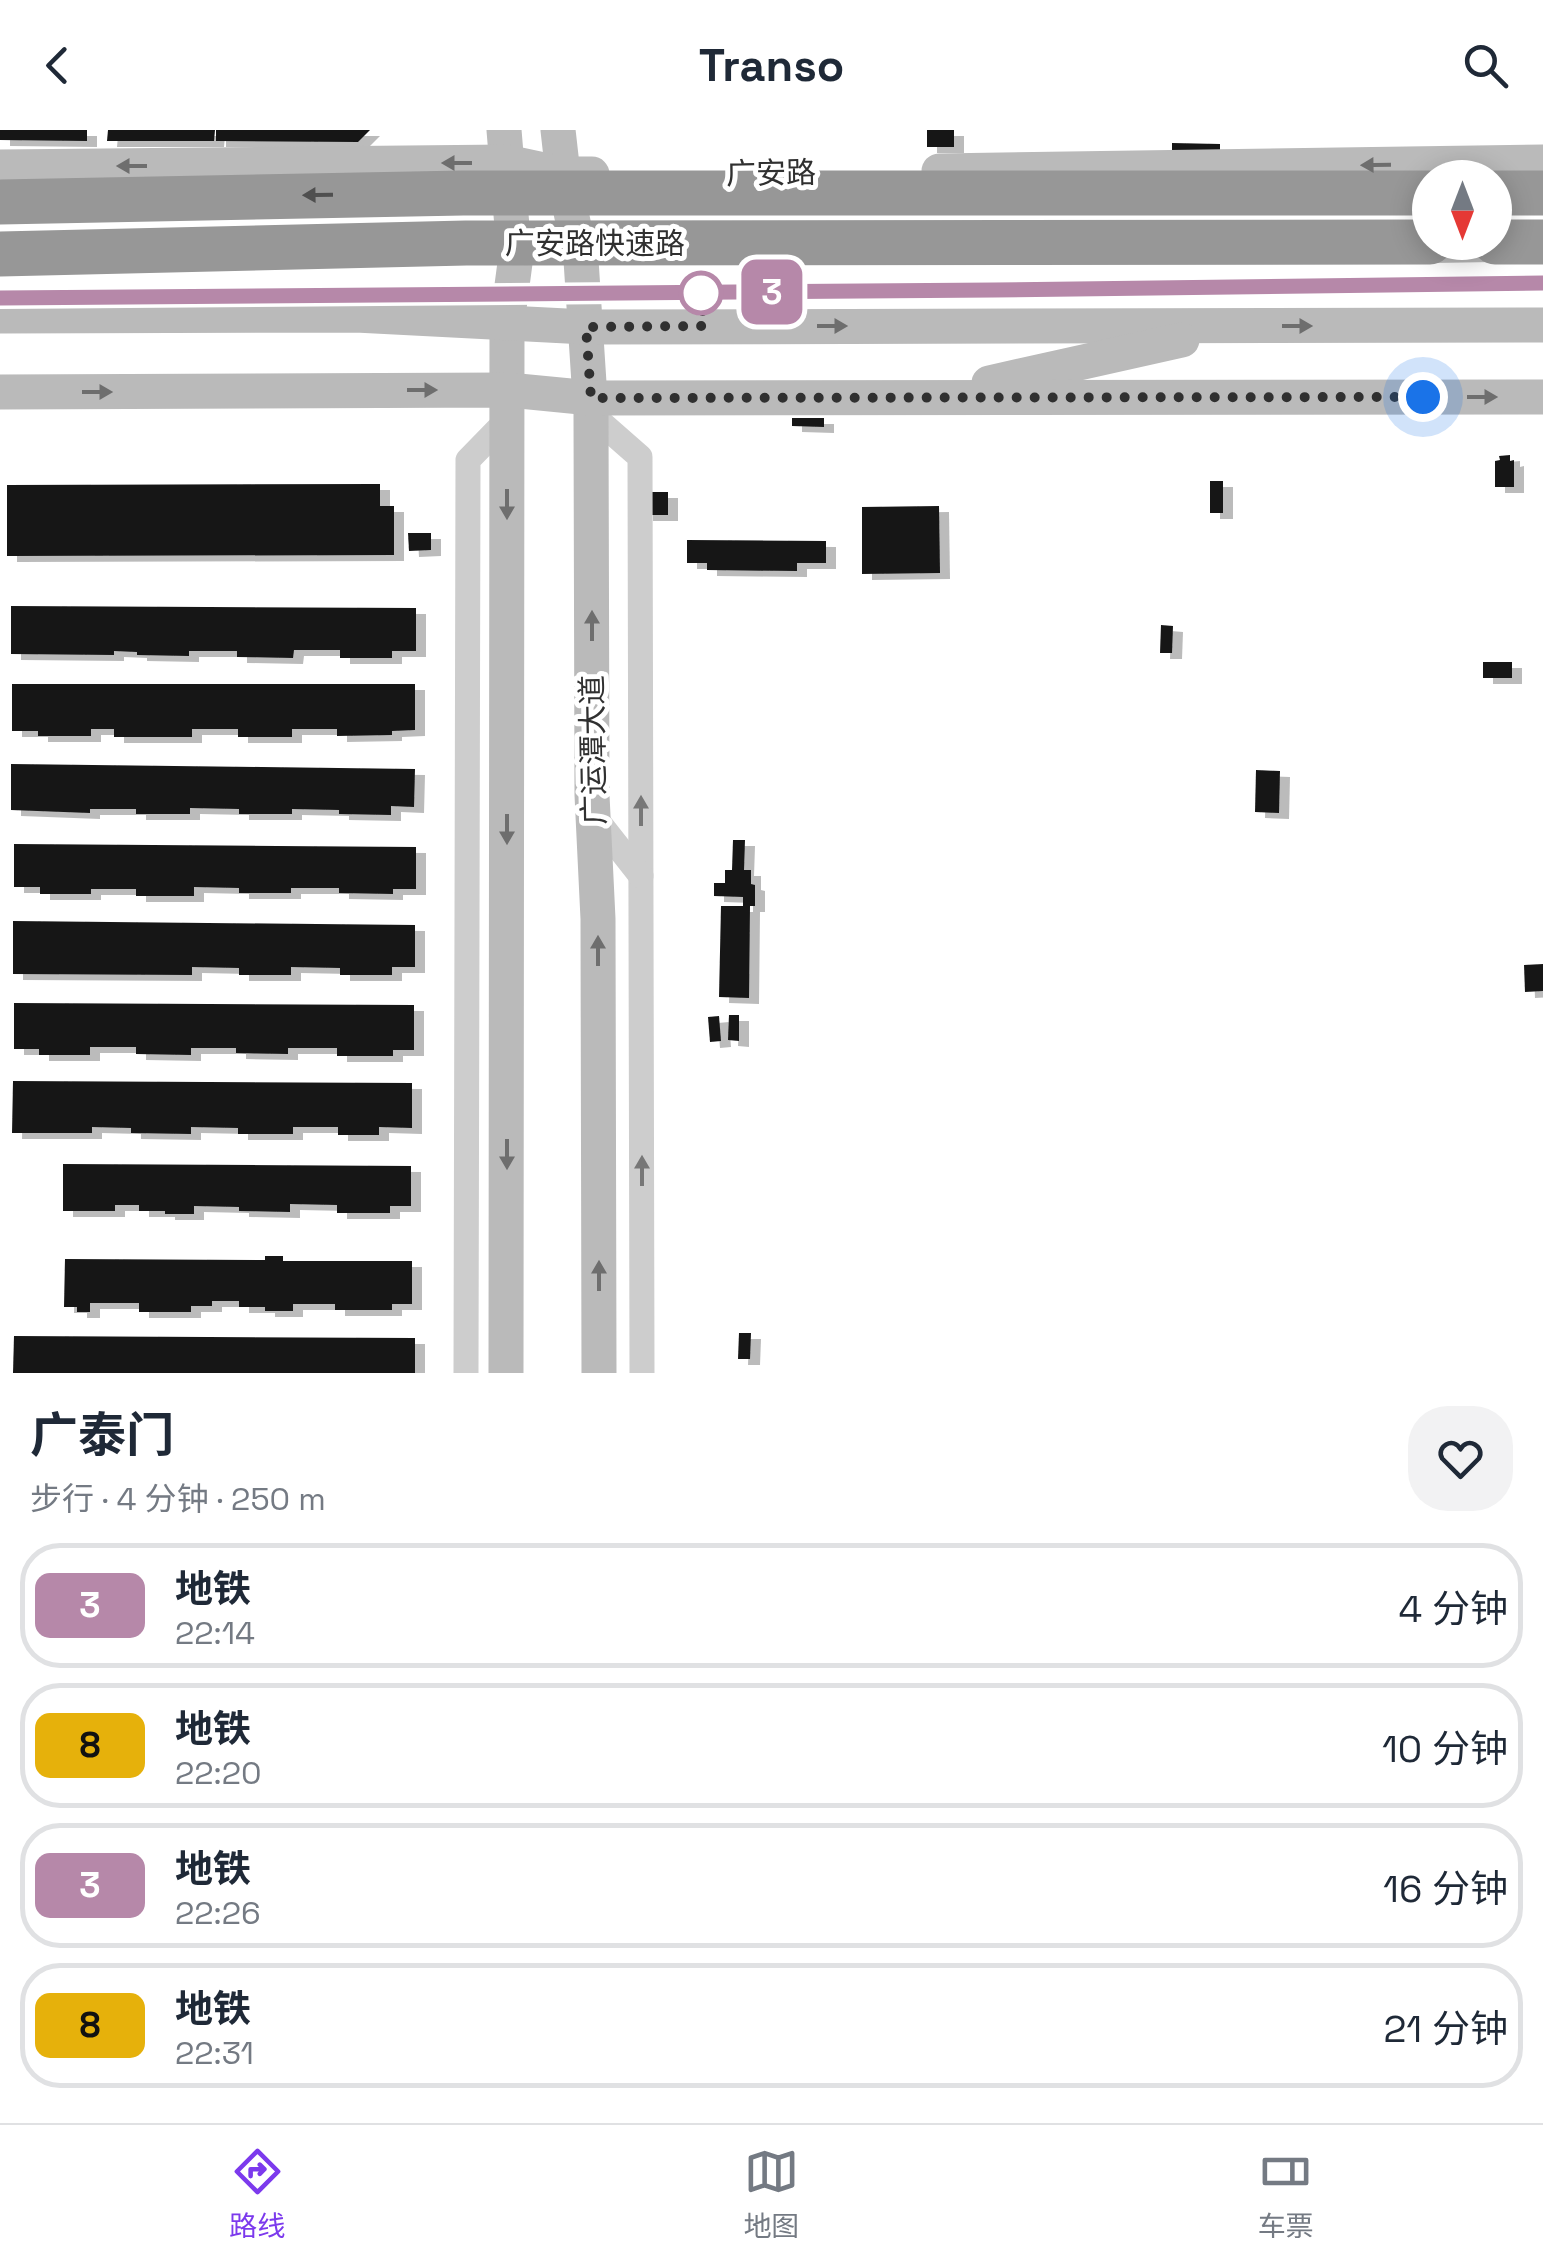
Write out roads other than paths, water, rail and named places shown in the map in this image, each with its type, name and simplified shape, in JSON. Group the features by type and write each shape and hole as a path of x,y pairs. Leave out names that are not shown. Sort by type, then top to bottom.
{"highway":[{"name":"广安路快速路","path":"0,202 463,192 1412,193"},
{"path":"1512,193 1543,193"},
{"name":"广安路快速路","path":"0,254 466,243 1412,242"},
{"path":"1512,242 1543,243"}],"main road":[{"name":"广运潭大道","path":"558,130 563,174 582,260 591,406 599,1373"},
{"name":"广安路","path":"0,167 506,146 563,174 1543,162"},
{"path":"506,146 515,263 507,323 506,1373"},
{"path":"0,270 1543,243"},
{"path":"0,316 356,315 586,327 1543,325"},
{"path":"919,398 1249,326"},
{"path":"0,392 591,406 919,398 1543,397"}],"street":[{"path":"466,1373 468,460 508,404"},
{"path":"591,406 640,457 642,1373"},
{"path":"593,814 641,876"},
{"path":"466,1202 506,1290"}],"metro line":[{"name":"3","path":"0,298 1543,283"}]}
